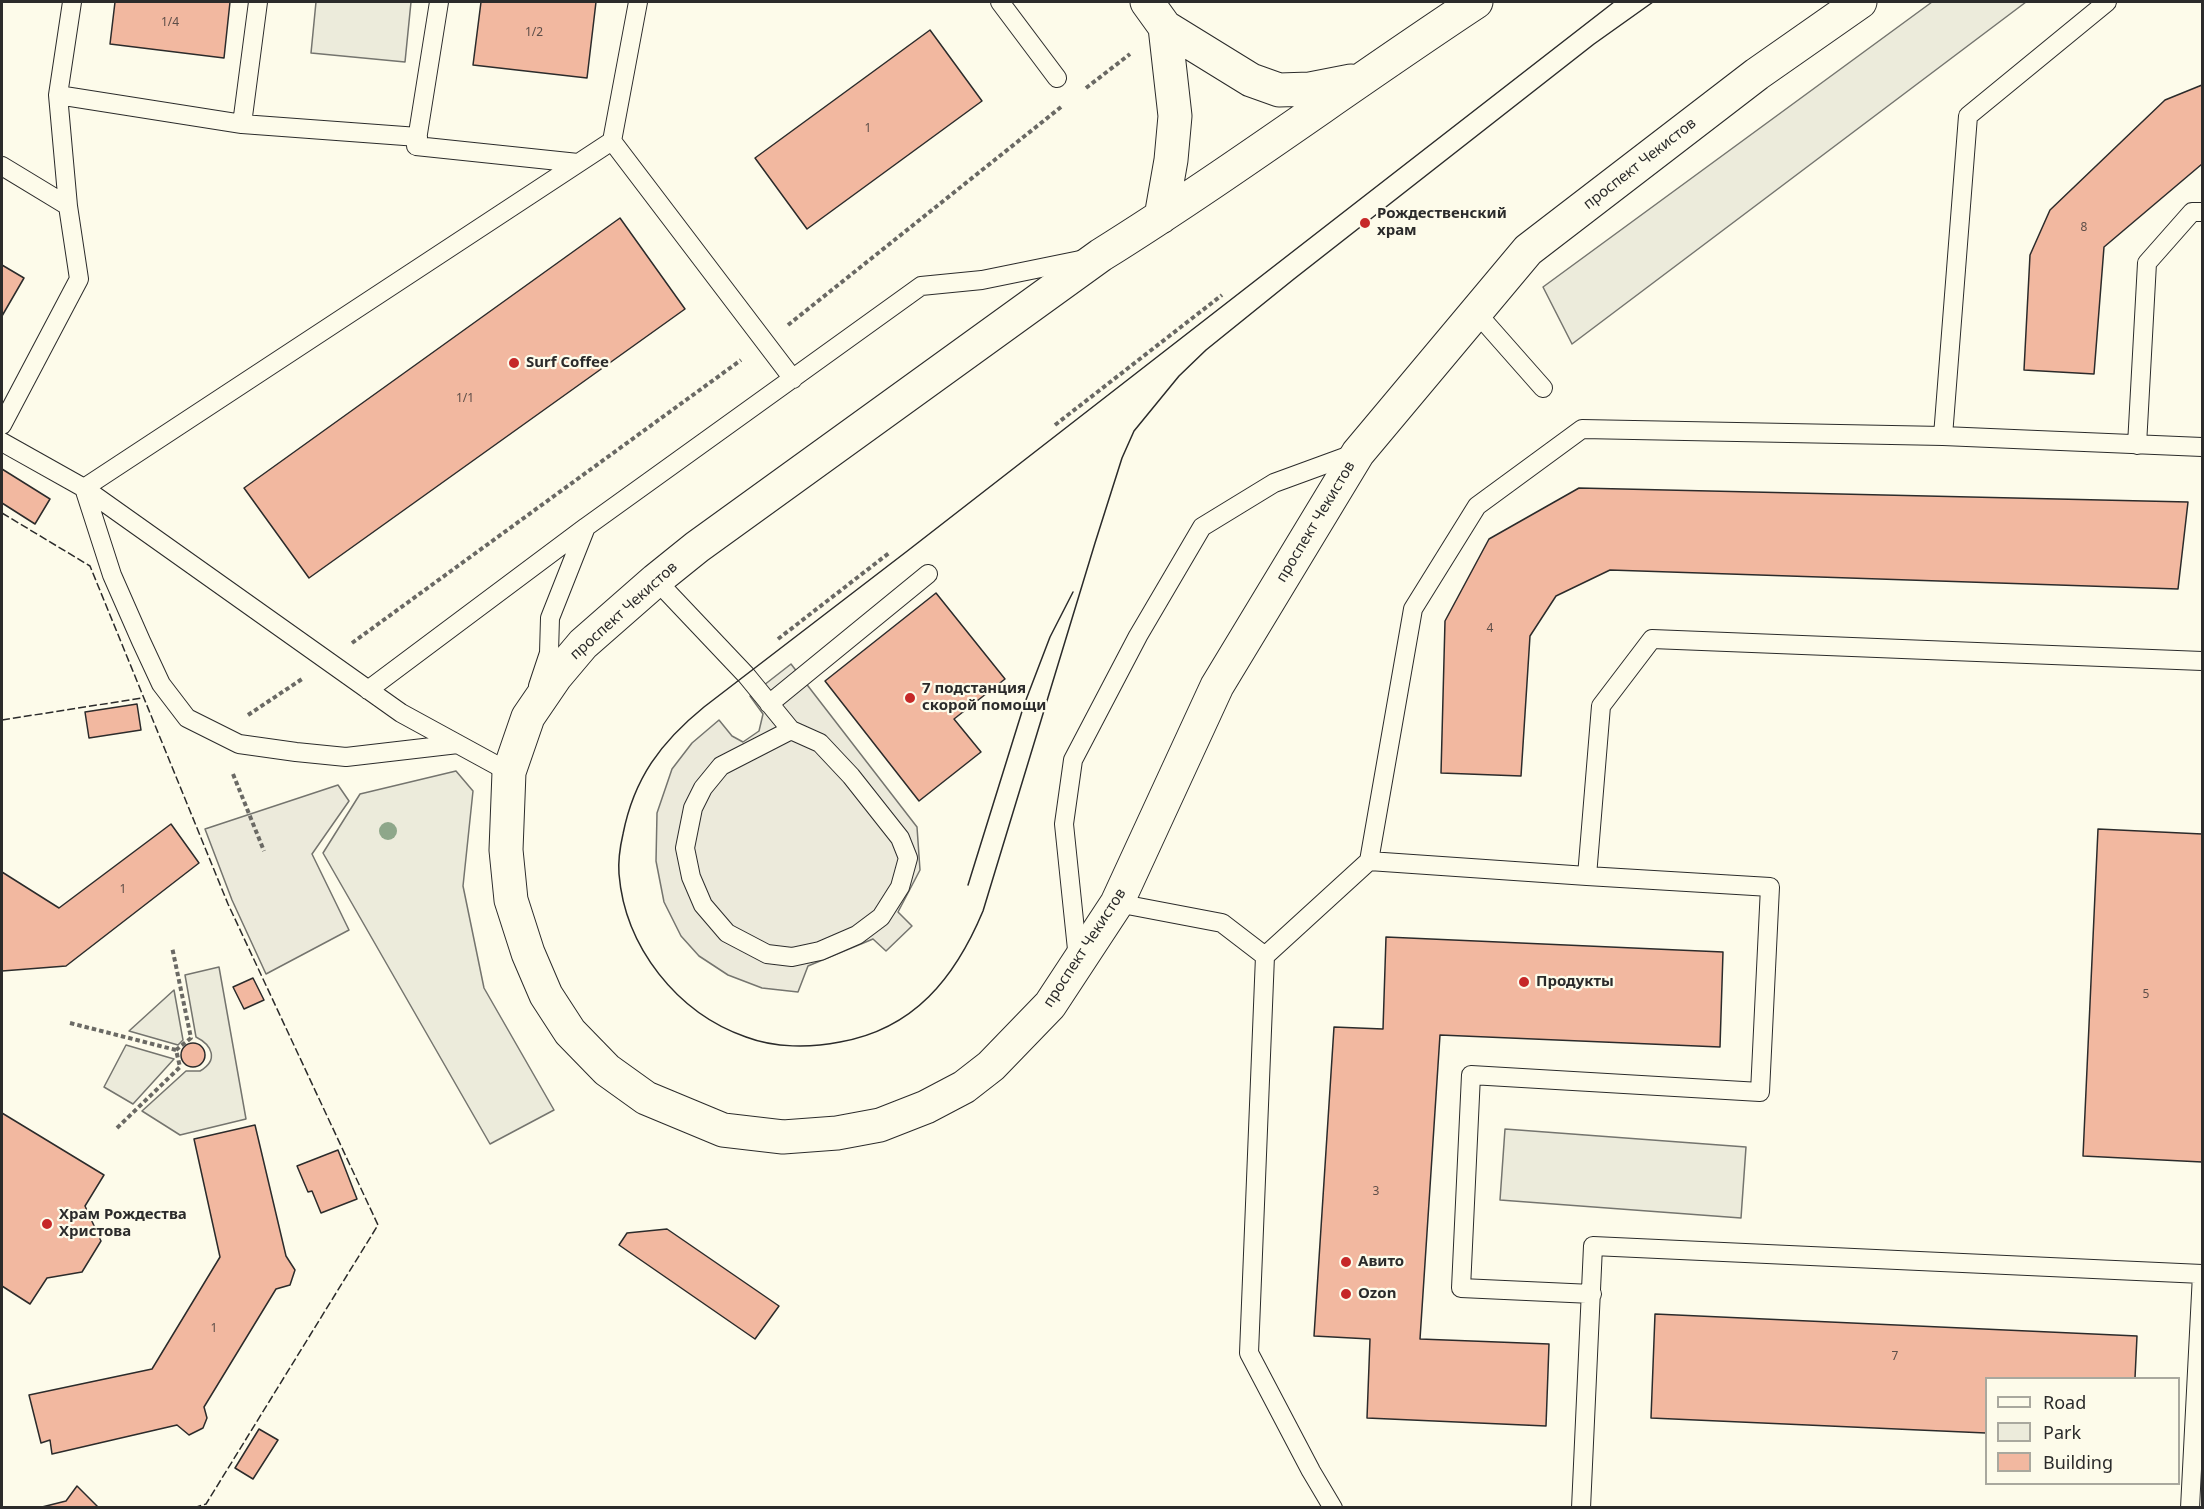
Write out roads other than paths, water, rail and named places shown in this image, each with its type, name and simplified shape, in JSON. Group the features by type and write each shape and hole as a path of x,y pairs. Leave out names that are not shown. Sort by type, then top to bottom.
{"main road":[{"name":"проспект Чекистов","path":"1476,2 1161,217 1101,255 697,547 656,580 584,645 556,676 528,717 509,772 506,850 511,900 528,953 546,995 570,1032 607,1070 646,1098 723,1130 783,1137 837,1133 880,1125 927,1107 964,1087 991,1066 1050,1005 1117,903 1217,686 1358,453 1528,250 1757,74 1860,2"},
{"path":"1156,14 1251,80 1279,90 1310,88 1359,80"},
{"path":"1156,14 1175,116 1171,160 1161,217"}],"lane":[{"path":"2,425 79,279 68,206 58,95 72,2"},
{"path":"242,124 258,2"},
{"path":"439,2 416,146 578,163"},
{"path":"84,488 612,141 639,2"},
{"path":"1000,2 1057,78"},
{"path":"1943,436 1968,116 2107,2"},
{"path":"58,95 242,124 418,136"},
{"path":"612,141 793,379"},
{"path":"2,166 68,206"},
{"path":"2138,445 2147,263 2192,212 2202,212"},
{"path":"368,690 586,527 921,286 982,280 1101,255"},
{"path":"1475,311 1543,388"},
{"path":"1333,1508 1249,1353 1265,956 1369,861 1413,609 1477,506 1582,429 1943,436 2202,447"},
{"path":"2,442 84,488 401,713 509,772"},
{"path":"1078,964 1064,824 1073,760 1138,636 1202,527 1274,483 1358,453"},
{"path":"84,488 112,575 161,684 187,718 239,744 346,757 458,744"},
{"path":"528,717 549,653 550,618 586,527"},
{"path":"769,704 928,574"},
{"path":"656,580 746,675 791,730 820,743 851,776 900,838 908,858 900,887 881,917 857,935 820,951 792,957 767,954 727,933 703,905 691,877 686,848 693,808 703,789 721,766 791,730"},
{"path":"1587,876 1601,706 1652,639 2202,661"},
{"path":"1369,861 1770,887 1760,1092 1471,1075 1461,1288 1592,1294"},
{"path":"1117,903 1222,923 1265,956"},
{"path":"1581,1508 1593,1246 2202,1274 2197,1478 2190,1508"}],"tram line":[{"path":"1614,2 704,707 675,734 662,748 642,778 634,795 619,854 619,874 623,901 632,927 659,974 677,994 698,1012 721,1026 757,1041 793,1046 829,1044 866,1035 910,1013 929,997 959,958 983,911 1095,543 1122,458 1134,431 1179,376 1206,350 1594,44 1653,2"},
{"path":"968,885 1024,705 1050,637 1073,592"}],"place":[{"name":"Рождественский храм","path":"1365,223"},
{"name":"Surf Coffee","path":"514,363"},
{"name":"7 подстанция скорой помощи","path":"910,698"},
{"name":"Продукты","path":"1524,982"},
{"name":"Храм Рождества Христова","path":"47,1224"},
{"name":"Авито","path":"1346,1262"},
{"name":"Ozon","path":"1346,1294"}]}
